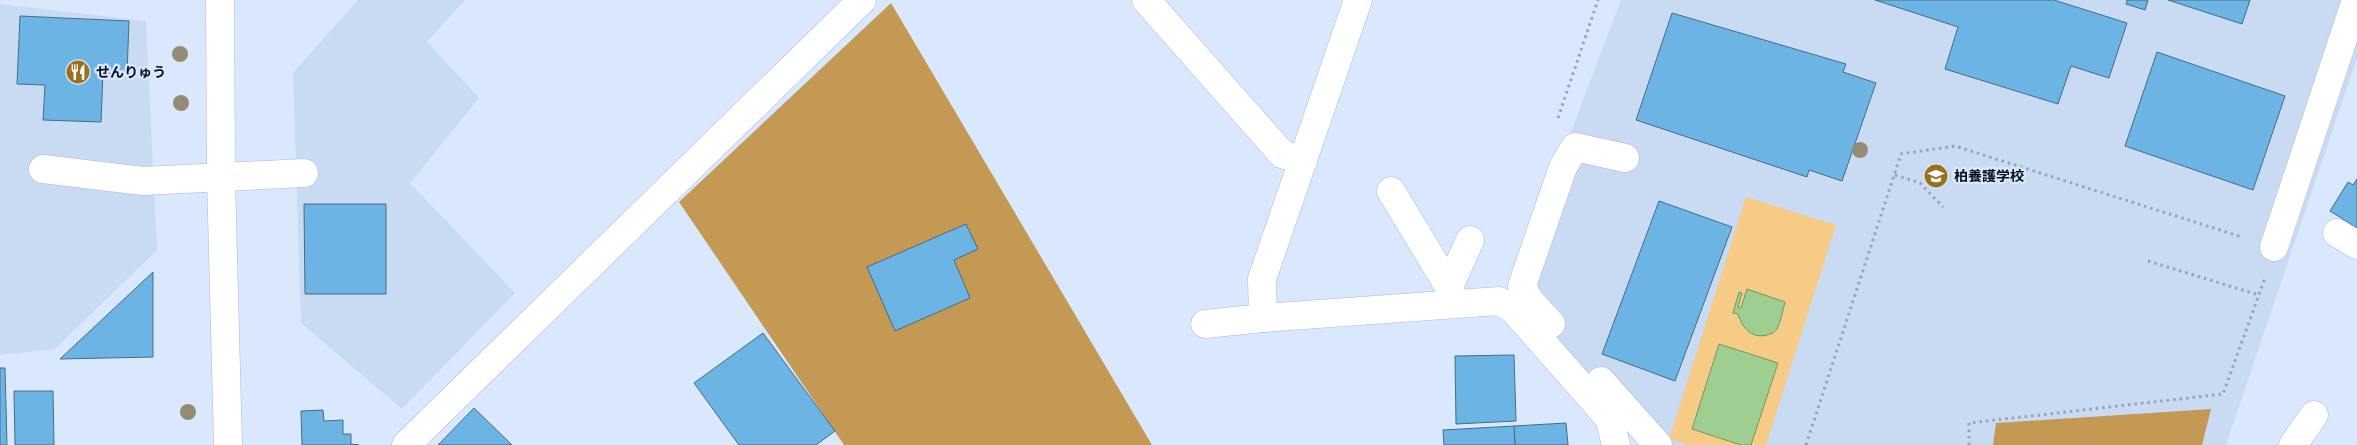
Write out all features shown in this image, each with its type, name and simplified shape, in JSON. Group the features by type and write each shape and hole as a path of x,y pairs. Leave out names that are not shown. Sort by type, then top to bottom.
{"street":[{"path":"220,0 221,178 228,445"},
{"path":"406,445 555,306 862,0"},
{"path":"1146,0 1282,154 1303,161"},
{"path":"1263,318 1262,279 1358,0"},
{"path":"2274,247 2356,0"},
{"path":"1625,158 1575,148 1563,167 1522,286 1529,300 1658,445"},
{"path":"43,169 143,181 304,173"},
{"path":"1391,191 1451,295"},
{"path":"1451,295 1470,240"},
{"path":"1205,324 1451,295 1498,301 1513,309 1609,418 1616,445"},
{"path":"2293,445 2314,415"}],"path":[{"path":"1806,445 1901,154 1955,146 2274,247 2224,394 1969,423 1969,445"},
{"path":"1895,175 1920,184 1943,207"},
{"path":"2148,261 2259,295"}],"shaded area":[{"path":"358,0 465,0 427,42 479,98 410,183 515,293 402,409 301,323 293,73"},
{"name":"柏養護学校","path":"1621,0 2357,0 2357,58 2226,445 1642,445 1510,293"},
{"path":"891,3 1152,445 844,445 679,202"},
{"path":"0,4 146,21 157,250 55,349 0,355"},
{"path":"1746,197 1836,225 1766,445 1689,445 1669,439"},
{"path":"1747,289 1785,302 1778,326 1772,333 1761,336 1752,334 1742,323 1738,314 1733,313 1739,292 1742,293 1738,307 1741,308"},
{"path":"1719,344 1778,363 1751,445 1741,445 1692,429"},
{"path":"2211,409 2202,445 1993,445 1996,423"}],"building":[{"path":"1875,0 2054,0 2127,23 2109,78 2071,66 2058,104 1945,69 1958,27"},
{"path":"2127,0 2148,0 2145,10 2126,4"},
{"path":"2168,0 2250,0 2242,24"},
{"path":"1672,13 1846,64 1843,72 1876,83 1842,181 1809,170 1807,177 1636,120"},
{"path":"20,16 129,21 127,74 103,73 101,122 43,120 45,85 17,84"},
{"path":"2157,52 2285,96 2253,190 2125,146"},
{"path":"2357,179 2357,228 2330,211 2348,182 2353,185"},
{"path":"1659,201 1732,227 1675,381 1602,354"},
{"path":"304,204 386,204 386,294 305,294"},
{"path":"966,224 978,249 954,260 970,298 895,331 867,267"},
{"path":"153,272 153,357 60,359"},
{"path":"763,333 835,431 816,445 739,445 694,383"},
{"path":"1514,355 1516,421 1456,424 1455,356"},
{"path":"0,368 5,368 7,445 0,445"},
{"path":"14,391 53,391 54,445 15,445"},
{"path":"474,408 512,445 438,445"},
{"path":"323,410 324,421 343,420 343,434 351,434 351,444 359,445 302,445 301,411"},
{"path":"1566,423 1568,445 1515,445 1514,426"},
{"path":"1514,426 1515,445 1444,445 1443,430"}],"place":[{"name":"せんりゅう","path":"78,72"},
{"name":"柏養護学校","path":"1936,176"}]}
